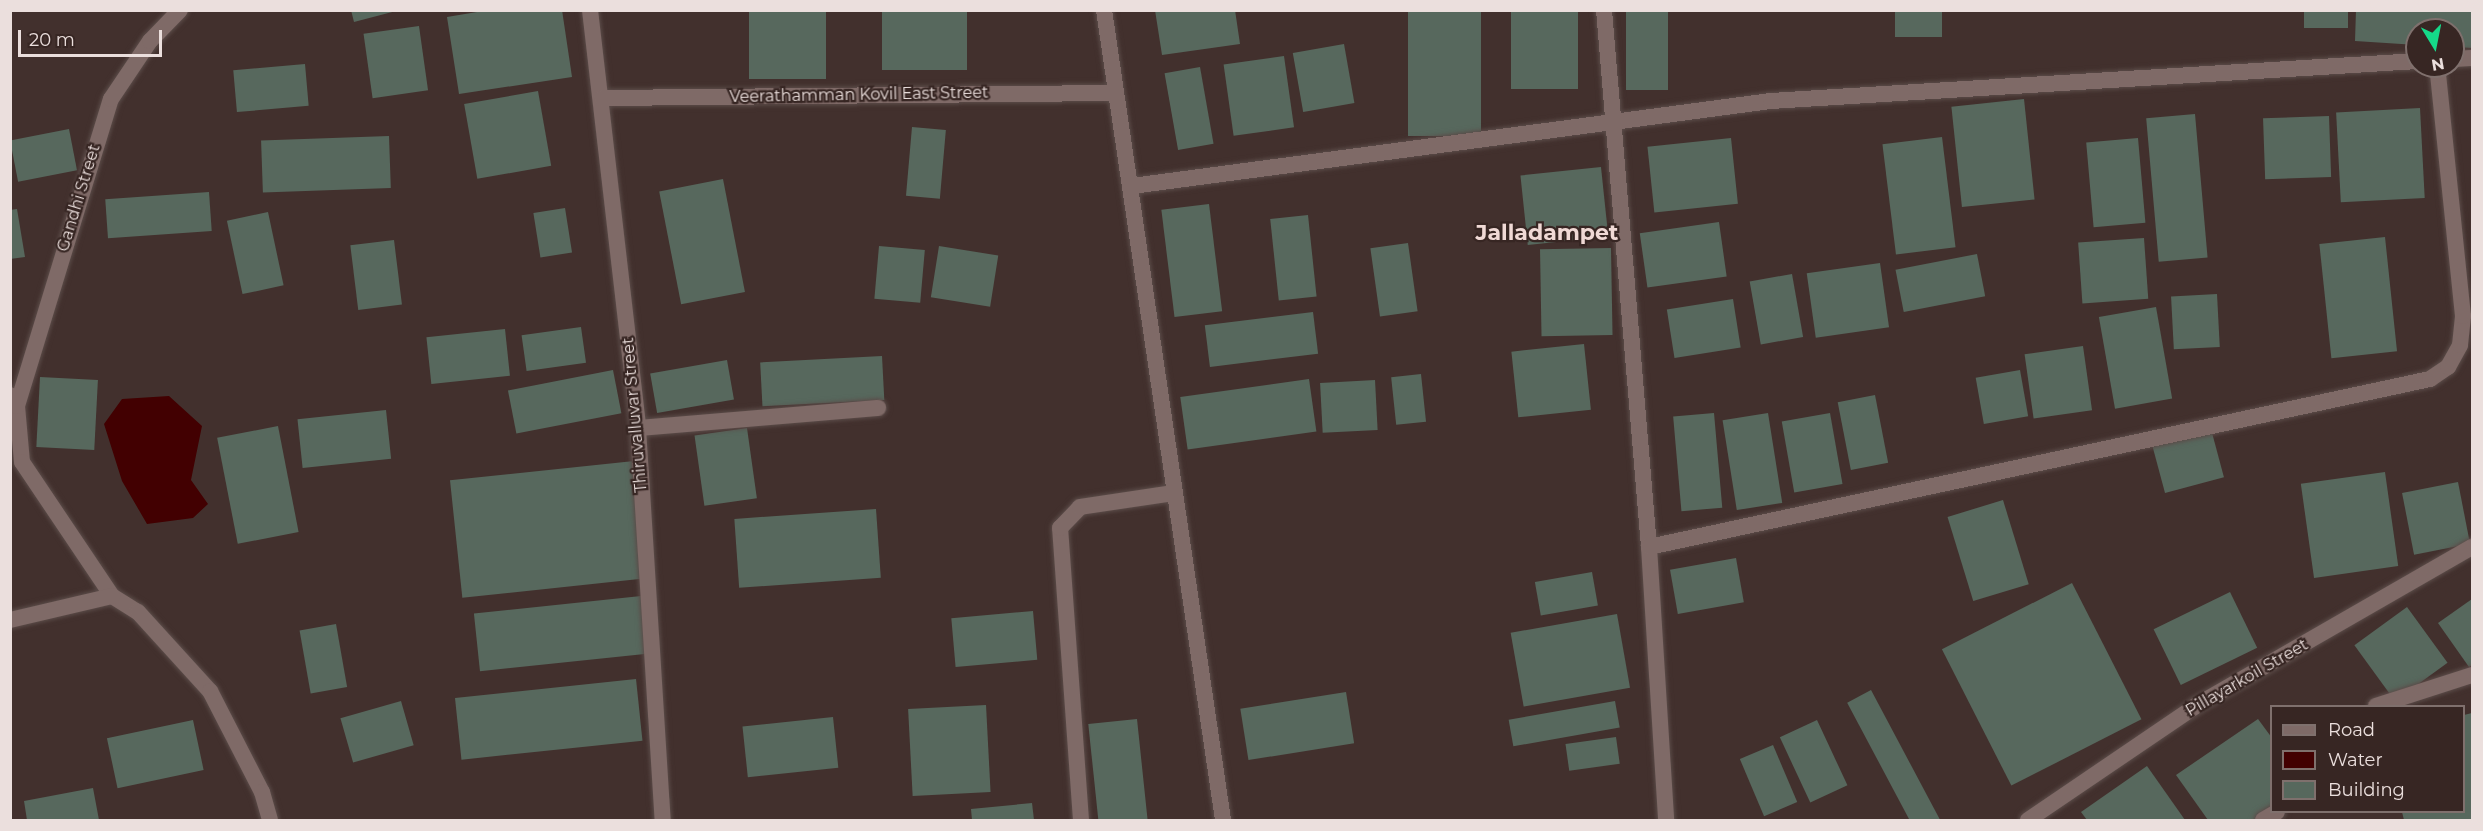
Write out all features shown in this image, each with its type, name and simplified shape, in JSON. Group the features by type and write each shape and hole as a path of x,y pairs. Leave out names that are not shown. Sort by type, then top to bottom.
{"street":[{"name":"Gandhi Street","path":"13,402 111,99 150,41 180,10"},
{"name":"Thiruvalluvar Street","path":"590,10 602,98 638,428 663,820"},
{"path":"1104,10 1132,186 1174,493 1223,820"},
{"path":"1604,10 1649,547 1666,820"},
{"path":"1132,186 1771,101 2405,62"},
{"path":"1649,547 2430,379 2448,366 2460,345 2463,316 2438,78"},
{"name":"Veerathamman Kovil East Street","path":"602,98 1116,93"},
{"path":"13,402 22,462 112,596 138,612 210,691 257,781 270,820"},
{"path":"638,428 878,408"},
{"path":"1081,820 1060,528 1080,507 1174,493"},
{"name":"Pillayarkoil Street","path":"2028,820 2197,705 2472,547"},
{"path":"10,620 112,596"},
{"path":"2379,705 2472,675"}],"water":[{"path":"169,396 202,426 191,480 208,504 193,518 147,524 122,481 104,424 122,399"}],"building":[{"path":"351,10 396,10 396,11 354,22"},
{"path":"489,10 562,10 572,77 459,94 447,17"},
{"path":"749,10 826,10 826,79 749,79"},
{"path":"882,10 967,10 967,70 882,70"},
{"path":"1155,10 1235,10 1240,44 1162,55"},
{"path":"1408,10 1481,10 1481,136 1408,136"},
{"path":"1511,10 1578,10 1578,89 1511,89"},
{"path":"1626,10 1668,10 1668,90 1626,90"},
{"path":"1895,10 1942,10 1942,37 1895,37"},
{"path":"2304,10 2348,10 2348,28 2304,28"},
{"path":"2356,10 2472,10 2472,48 2465,48 2465,18 2405,18 2405,44 2355,41"},
{"path":"419,26 428,90 373,98 364,34"},
{"path":"1344,44 1354,103 1303,112 1293,53"},
{"path":"1284,56 1294,127 1234,136 1224,64"},
{"path":"305,64 309,106 237,112 233,70"},
{"path":"1200,67 1214,144 1178,150 1165,73"},
{"path":"538,91 551,166 477,179 464,104"},
{"path":"2024,99 2035,199 1962,207 1951,107"},
{"path":"2420,108 2425,198 2341,202 2336,112"},
{"path":"2195,114 2208,257 2159,262 2146,118"},
{"path":"2329,116 2331,177 2265,179 2263,118"},
{"path":"912,127 946,130 940,199 906,196"},
{"path":"69,129 77,170 18,182 10,140"},
{"path":"389,136 391,188 263,192 261,140"},
{"path":"1942,137 1956,247 1896,254 1882,144"},
{"path":"1731,138 1738,204 1654,212 1647,147"},
{"path":"2138,138 2145,223 2094,227 2086,143"},
{"path":"1601,167 1608,237 1528,245 1520,175"},
{"path":"723,179 745,292 681,304 659,191"},
{"path":"209,192 212,231 108,238 105,199"},
{"path":"1209,204 1222,311 1175,317 1161,210"},
{"path":"565,208 572,252 540,257 533,213"},
{"path":"17,209 25,257 10,259 10,210"},
{"path":"268,212 284,285 243,294 227,221"},
{"path":"1308,215 1317,297 1279,301 1270,219"},
{"path":"1719,222 1727,276 1647,288 1640,233"},
{"path":"2385,237 2397,351 2331,358 2319,244"},
{"path":"2144,238 2148,299 2082,303 2078,243"},
{"path":"394,240 402,305 358,310 350,245"},
{"path":"1408,243 1418,311 1380,317 1370,248"},
{"path":"879,246 925,250 920,303 874,299"},
{"path":"939,246 998,255 990,307 931,297"},
{"path":"1611,248 1613,335 1542,336 1540,249"},
{"path":"1977,254 1985,296 1904,312 1896,270"},
{"path":"1880,263 1889,327 1816,338 1807,273"},
{"path":"1792,274 1803,337 1761,344 1750,281"},
{"path":"2217,294 2220,347 2174,349 2171,296"},
{"path":"1733,299 1741,347 1674,358 1667,309"},
{"path":"2156,307 2172,399 2115,409 2099,317"},
{"path":"1313,312 1318,354 1210,367 1205,325"},
{"path":"581,327 586,363 527,371 522,335"},
{"path":"505,329 510,376 431,384 426,337"},
{"path":"1584,344 1591,410 1518,417 1511,352"},
{"path":"2083,346 2092,410 2034,419 2025,354"},
{"path":"882,356 884,400 762,406 760,362"},
{"path":"727,360 734,399 657,413 650,374"},
{"path":"613,370 621,413 516,434 508,390"},
{"path":"2020,370 2028,416 1984,424 1976,378"},
{"path":"1421,374 1426,422 1396,425 1391,377"},
{"path":"40,377 98,380 94,450 36,447"},
{"path":"1309,379 1316,431 1188,450 1180,397"},
{"path":"1375,380 1378,430 1323,433 1320,383"},
{"path":"1875,395 1888,463 1851,470 1838,402"},
{"path":"386,410 391,459 303,468 297,419"},
{"path":"1714,413 1722,508 1681,511 1673,417"},
{"path":"1768,413 1782,503 1737,510 1723,420"},
{"path":"1830,413 1843,484 1794,492 1782,422"},
{"path":"278,426 299,532 238,544 217,438"},
{"path":"747,428 757,498 704,506 695,435"},
{"path":"2211,429 2224,477 2165,493 2152,445"},
{"path":"634,461 646,578 462,598 450,480"},
{"path":"2385,472 2398,566 2314,578 2301,484"},
{"path":"2458,482 2470,544 2414,555 2402,493"},
{"path":"2003,500 2029,584 1973,601 1948,517"},
{"path":"876,509 881,578 739,588 734,519"},
{"path":"1736,558 1744,602 1678,614 1670,570"},
{"path":"1592,572 1598,605 1541,616 1535,582"},
{"path":"2072,583 2141,719 2011,786 1942,649"},
{"path":"2230,592 2257,648 2181,685 2154,629"},
{"path":"641,596 647,654 480,671 474,614"},
{"path":"2472,599 2472,665 2469,667 2438,623"},
{"path":"2407,607 2448,663 2395,701 2354,645"},
{"path":"1033,611 1037,660 956,667 951,618"},
{"path":"1617,614 1630,688 1524,707 1511,633"},
{"path":"336,624 347,687 311,693 300,630"},
{"path":"636,679 642,741 461,760 455,698"},
{"path":"1871,690 1940,820 1910,820 1847,703"},
{"path":"1346,692 1354,743 1248,760 1240,709"},
{"path":"401,701 414,745 353,763 340,718"},
{"path":"1615,701 1620,728 1513,746 1509,720"},
{"path":"986,705 991,792 913,796 908,709"},
{"path":"2472,713 2472,820 2404,820 2402,813 2465,813 2465,715"},
{"path":"833,717 838,768 748,777 742,727"},
{"path":"1137,719 1148,819 1098,820 1088,724"},
{"path":"2258,719 2270,735 2270,809 2254,820 2208,820 2176,775"},
{"path":"193,720 204,770 118,788 107,738"},
{"path":"1817,720 1847,785 1810,803 1780,737"},
{"path":"1616,737 1620,764 1569,771 1565,744"},
{"path":"1773,745 1797,802 1764,816 1740,759"},
{"path":"2147,766 2185,820 2087,820 2081,812"},
{"path":"93,788 99,820 27,820 24,801"},
{"path":"1032,803 1034,820 972,820 971,809"}],"district":[{"name":"Jalladampet","path":"1547,233"}]}
